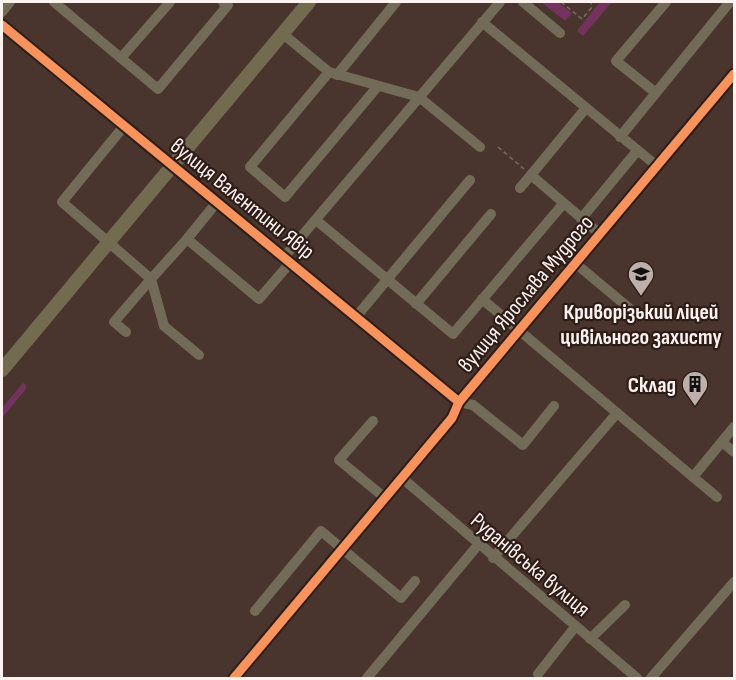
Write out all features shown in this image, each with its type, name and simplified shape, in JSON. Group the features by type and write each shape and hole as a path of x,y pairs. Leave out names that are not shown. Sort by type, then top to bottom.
{"main road":[{"path":"2,370 309,2"}],"street":[{"path":"2,12 10,2"},
{"path":"54,2 158,89 228,5 223,2"},
{"path":"122,58 170,2"},
{"path":"378,86 285,197 250,167 396,2"},
{"path":"187,239 259,299 316,220 500,2"},
{"path":"523,2 560,33"},
{"path":"656,93 616,61 666,2"},
{"path":"620,137 729,3 727,2"},
{"path":"482,22 657,166"},
{"name":"вулиця Валентини Явір","path":"2,25 459,402 473,405 523,445 554,406"},
{"path":"283,34 333,74 419,97 480,147"},
{"name":"вулиця Ярослава Мудрого","path":"234,678 452,418 459,402 735,74"},
{"path":"520,188 586,108"},
{"path":"124,126 62,202 151,279 164,326 199,355"},
{"path":"581,219 637,151"},
{"path":"531,175 600,234"},
{"path":"356,317 470,180"},
{"path":"126,332 114,322 217,202"},
{"path":"316,220 453,334 563,204"},
{"path":"416,304 491,214"},
{"path":"575,263 629,308"},
{"path":"482,299 717,497"},
{"path":"493,558 617,413"},
{"path":"373,421 339,460 385,498"},
{"path":"693,477 735,427"},
{"path":"722,442 735,452"},
{"name":"Руданівська вулиця","path":"402,478 493,558 637,678"},
{"path":"255,611 321,531 401,598 415,581"},
{"path":"367,678 478,545"},
{"path":"651,678 735,582"},
{"path":"590,639 625,605"},
{"path":"538,674 575,627"}],"path":[{"path":"561,2 582,19 592,7 591,2"},
{"path":"498,147 531,175"}],"shaded area":[{"path":"541,2 558,2 572,13 565,21"},
{"path":"600,2 612,2 583,36 577,31"},
{"path":"23,383 26,389 2,418 2,408"}],"cycle path":[{"path":"2,25 459,402"},
{"path":"234,678 452,418 459,402 734,74"}],"place":[{"name":"Криворізький ліцей цивільного захисту","path":"641,297"},
{"name":"Склад","path":"695,407"}]}
